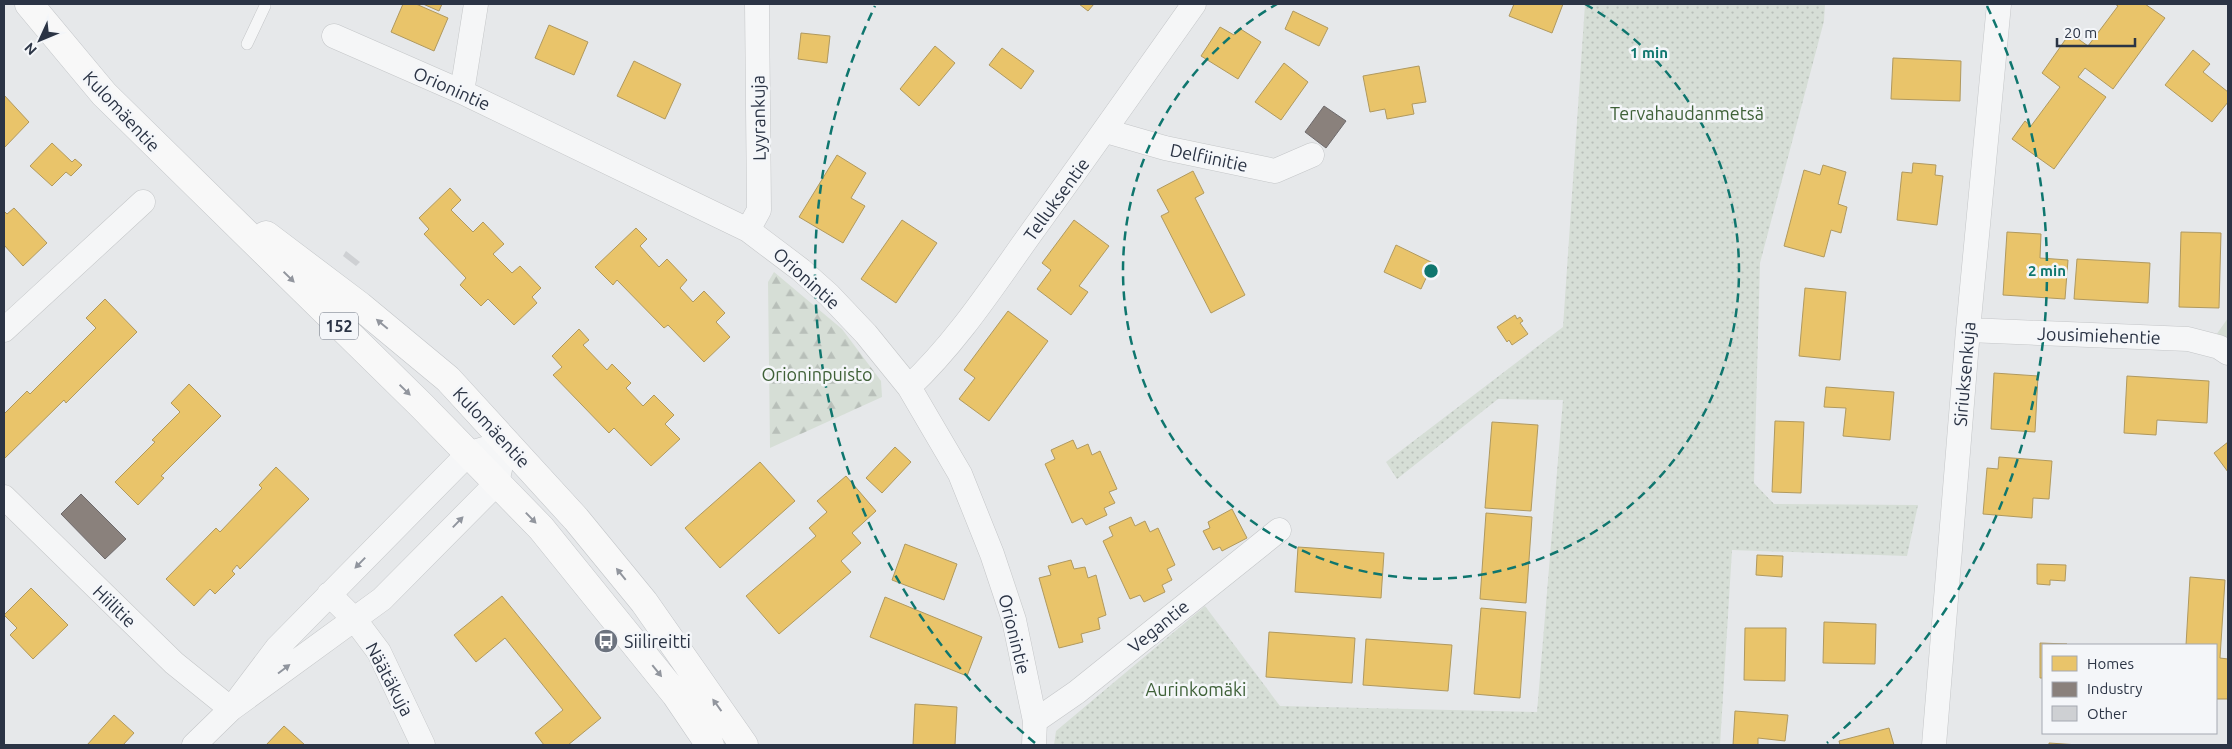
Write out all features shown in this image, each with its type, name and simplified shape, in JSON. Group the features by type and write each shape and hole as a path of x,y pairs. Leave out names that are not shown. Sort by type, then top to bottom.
{"main road":[{"name":"Kulomäentie","path":"29,4 104,94 541,528 676,695 710,745"},
{"name":"Kulomäentie","path":"179,170 360,306 448,379 576,518 644,602 744,745"}],"street":[{"path":"462,92 476,4"},
{"name":"Lyyrankuja","path":"748,230 759,210 757,4"},
{"name":"Telluksentie","path":"909,387 935,362 970,319 1106,131 1193,4"},
{"name":"Siriuksenkuja","path":"1934,745 1968,330 1999,4"},
{"name":"Orionintie","path":"334,36 462,92 748,230 802,270 829,295 866,334 909,387 960,474 992,554 1014,620 1035,721 1034,745"},
{"name":"Delfiinitie","path":"1106,131 1165,148 1275,171 1312,155"},
{"path":"4,330 142,202"},
{"name":"Jousimiehentie","path":"1968,330 2188,339 2219,347 2228,353"},
{"path":"194,745 231,709 382,599 497,483 506,442 468,454 277,648 231,709"},
{"name":"Hiilitie","path":"4,497 174,663 231,709"},
{"name":"Vegantie","path":"1035,721 1077,692 1279,530"},
{"name":"Näätäkuja","path":"329,594 355,620 379,652 424,745"}],"lane":[{"path":"247,44 265,6"}],"green space":[{"name":"Tervahaudanmetsä","path":"1585,4 1825,4 1824,21 1760,263 1754,483 1774,504 1918,505 1907,556 1732,550 1720,745 1054,745 1056,731 1205,606 1280,706 1537,712 1563,400 1498,399 1397,479 1386,462 1563,327"},
{"name":"Orioninpuisto","path":"774,272 842,329 881,381 882,397 770,448 768,282"},
{"path":"2228,318 2228,339 2216,335"}],"building: Homes":[{"path":"403,4 416,4 448,18 434,51 391,32"},
{"path":"423,4 442,4 439,11"},
{"path":"1079,4 1094,4 1088,11"},
{"path":"1514,4 1563,4 1552,33 1509,16"},
{"path":"2115,4 2145,4 2165,18 2113,89 2085,68 2078,77 2106,97 2054,169 2012,139 2025,121 2031,126 2060,87 2042,73 2070,33 2088,46 2118,6"},
{"path":"1293,11 1328,28 1319,46 1285,29"},
{"path":"549,25 588,42 574,75 535,58"},
{"path":"1220,27 1234,35 1239,28 1261,42 1238,79 1201,56"},
{"path":"801,33 830,36 827,63 798,59"},
{"path":"935,46 955,63 919,106 900,89"},
{"path":"1002,48 1034,71 1021,89 989,65"},
{"path":"2193,50 2210,64 2203,72 2228,92 2228,102 2212,122 2165,85"},
{"path":"1893,58 1961,61 1960,101 1891,99"},
{"path":"634,61 681,84 665,119 617,96"},
{"path":"1284,63 1308,82 1281,120 1255,102"},
{"path":"1419,66 1426,102 1412,104 1414,114 1387,119 1385,109 1370,112 1363,76"},
{"path":"4,95 29,122 4,148"},
{"path":"52,143 72,162 75,159 82,165 71,176 66,172 52,186 30,166"},
{"path":"837,155 866,173 851,198 865,206 843,243 799,217"},
{"path":"1913,163 1936,165 1935,175 1943,176 1937,225 1897,220 1902,172 1912,173"},
{"path":"1823,165 1846,172 1838,204 1847,207 1841,233 1831,230 1824,257 1784,246 1804,170 1820,175"},
{"path":"1193,171 1204,193 1195,198 1245,295 1211,313 1161,216 1169,212 1157,190"},
{"path":"450,188 461,200 451,210 473,232 483,222 504,244 493,254 512,273 520,266 541,288 532,297 537,303 514,325 488,299 481,306 460,285 466,278 424,234 429,229 419,218"},
{"path":"14,208 47,243 23,266 4,245 4,211 7,214"},
{"path":"902,220 937,243 896,303 861,279"},
{"path":"1074,220 1109,246 1079,286 1088,292 1071,315 1037,289 1051,270 1042,263"},
{"path":"636,228 647,239 640,246 659,267 667,259 687,280 680,288 693,302 704,291 725,313 716,322 730,337 704,362 668,325 664,328 617,280 613,285 595,267"},
{"path":"2007,232 2041,234 2040,258 2068,260 2065,299 2003,295"},
{"path":"2181,232 2221,233 2219,308 2179,307"},
{"path":"1396,245 1433,263 1421,289 1384,272"},
{"path":"2077,259 2150,263 2148,303 2074,299"},
{"path":"1805,288 1846,292 1840,360 1799,356"},
{"path":"105,299 137,332 66,403 64,400 4,459 4,414 27,391 30,394 96,328 86,318"},
{"path":"1008,311 1048,341 989,421 959,399 975,378 964,370"},
{"path":"1515,315 1517,319 1520,317 1523,321 1520,323 1528,334 1512,345 1509,340 1507,342 1497,327"},
{"path":"579,329 589,340 583,345 607,370 612,364 631,383 626,388 643,406 654,395 674,415 665,424 680,439 651,466 614,428 609,433 553,375 562,367 552,356"},
{"path":"1994,373 2038,376 2035,432 1991,429"},
{"path":"2127,376 2209,381 2207,423 2157,420 2156,435 2124,433"},
{"path":"189,384 221,416 161,476 164,478 138,505 115,482 155,442 152,440 180,412 171,403"},
{"path":"1826,387 1894,392 1890,440 1843,436 1846,408 1824,407"},
{"path":"1775,421 1804,422 1801,493 1772,492"},
{"path":"1492,422 1538,425 1531,511 1485,508"},
{"path":"1073,440 1077,449 1088,444 1092,455 1100,451 1117,489 1109,492 1115,503 1104,508 1107,515 1086,525 1082,518 1072,523 1045,464 1055,459 1051,450"},
{"path":"2228,442 2228,472 2214,453"},
{"path":"895,447 911,462 882,493 866,478"},
{"path":"1999,457 2052,461 2049,499 2033,498 2032,518 1983,514 1987,468 1998,469"},
{"path":"760,462 795,501 720,568 685,528"},
{"path":"276,467 309,499 240,569 237,565 232,571 235,574 215,594 210,589 194,606 166,579 216,528 220,532 262,488 259,485"},
{"path":"846,476 876,511 852,533 861,543 841,561 851,572 779,634 746,596 816,536 809,528 827,512 817,501"},
{"path":"1232,509 1247,538 1222,551 1220,547 1213,550 1203,531 1210,528 1208,522"},
{"path":"1486,513 1532,517 1526,603 1480,599"},
{"path":"1131,517 1135,526 1145,521 1150,532 1158,528 1175,565 1167,569 1172,580 1162,585 1165,592 1144,602 1140,595 1130,599 1103,541 1113,536 1109,527"},
{"path":"905,544 957,564 944,600 892,580"},
{"path":"1298,547 1384,553 1381,598 1295,592"},
{"path":"1757,555 1783,556 1782,577 1756,575"},
{"path":"1071,560 1074,569 1085,567 1088,578 1096,575 1106,615 1098,618 1100,629 1081,634 1083,642 1059,648 1039,578 1051,575 1048,566"},
{"path":"2037,564 2066,565 2065,581 2050,580 2050,585 2037,584"},
{"path":"2190,577 2225,580 2220,658 2228,659 2228,699 2217,699 2217,644 2186,644"},
{"path":"31,588 68,625 33,659 10,635 17,628 4,615"},
{"path":"502,596 601,718 568,745 544,745 535,733 563,710 505,638 476,662 454,635"},
{"path":"885,597 982,637 967,676 870,637"},
{"path":"1481,608 1526,612 1520,698 1474,694"},
{"path":"1824,622 1876,624 1875,664 1823,663"},
{"path":"1745,628 1786,628 1785,681 1744,680"},
{"path":"1269,632 1355,638 1352,683 1266,677"},
{"path":"1366,639 1452,645 1448,691 1363,685"},
{"path":"2040,643 2067,644 2042,644 2042,678 2040,678"},
{"path":"915,704 957,707 955,745 913,745"},
{"path":"1735,711 1788,715 1785,741 1758,738 1758,745 1733,745"},
{"path":"114,715 134,733 123,745 87,745"},
{"path":"284,726 305,745 266,745"},
{"path":"1889,728 1894,745 1840,745 1839,741"},
{"path":"2049,743 2079,745 2049,745"}],"building: Industry":[{"path":"1324,106 1346,121 1326,148 1305,132"},
{"path":"81,494 126,539 105,559 61,514"}],"building: Other":[{"path":"346,251 360,262 356,266 343,256"},
{"path":"599,633 610,647 606,651 594,636"}],"place":[{"name":"Siilireitti","path":"606,641"}],"park label":[{"name":"Aurinkomäki","path":"1196,689"}]}
